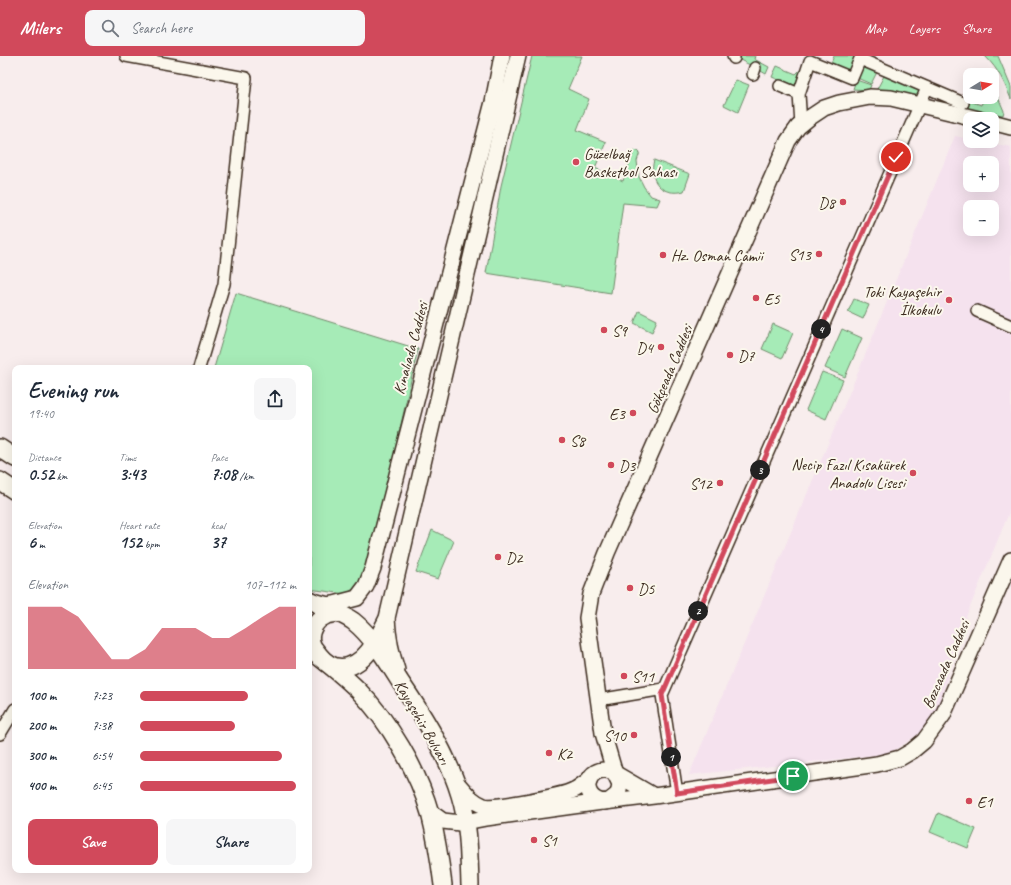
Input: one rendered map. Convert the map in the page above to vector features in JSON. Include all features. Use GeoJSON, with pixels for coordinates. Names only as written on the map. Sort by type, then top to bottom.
{"type":"FeatureCollection","features":[{"type":"Feature","properties":{"kind":"main road"},"geometry":{"type":"LineString","coordinates":[[0,448],[12,456]]}},
{"type":"Feature","properties":{"kind":"main road"},"geometry":{"type":"LineString","coordinates":[[0,481],[12,489]]}},
{"type":"Feature","properties":{"kind":"main road","name":"Kayaşehir Bulvarı"},"geometry":{"type":"LineString","coordinates":[[312,601],[352,621],[362,630],[387,661],[418,708],[455,780],[460,795],[466,823],[470,885]]}},
{"type":"Feature","properties":{"kind":"main road"},"geometry":{"type":"LineString","coordinates":[[312,630],[314,625],[324,616],[337,613]]}},
{"type":"Feature","properties":{"kind":"main road"},"geometry":{"type":"LineString","coordinates":[[312,645],[323,660],[335,666],[347,667],[354,665],[368,654],[374,644]]}},
{"type":"Feature","properties":{"kind":"main road","name":"Kayaşehir Bulvarı"},"geometry":{"type":"LineString","coordinates":[[312,651],[356,687],[380,715],[415,773],[429,811],[443,885]]}},
{"type":"Feature","properties":{"kind":"street"},"geometry":{"type":"LineString","coordinates":[[126,56],[246,78],[224,284],[200,365]]}},
{"type":"Feature","properties":{"kind":"street","name":"Kınalıada Caddesi"},"geometry":{"type":"LineString","coordinates":[[357,598],[366,586],[373,568],[493,102],[502,56]]}},
{"type":"Feature","properties":{"kind":"street"},"geometry":{"type":"LineString","coordinates":[[374,644],[387,618],[518,56]]}},
{"type":"Feature","properties":{"kind":"street"},"geometry":{"type":"LineString","coordinates":[[801,125],[799,94],[810,61],[852,78],[860,59],[963,103]]}},
{"type":"Feature","properties":{"kind":"street"},"geometry":{"type":"LineString","coordinates":[[780,86],[799,94]]}},
{"type":"Feature","properties":{"kind":"street"},"geometry":{"type":"LineString","coordinates":[[677,793],[662,695],[664,689],[927,88]]}},
{"type":"Feature","properties":{"kind":"street","name":"Gökçeada Caddesi"},"geometry":{"type":"LineString","coordinates":[[615,774],[603,733],[587,618],[591,594],[607,553],[788,141],[801,125],[824,108],[839,103],[870,97],[891,98],[963,115]]}},
{"type":"Feature","properties":{"kind":"street"},"geometry":{"type":"LineString","coordinates":[[999,124],[1011,127]]}},
{"type":"Feature","properties":{"kind":"street"},"geometry":{"type":"LineString","coordinates":[[977,311],[1011,326]]}},
{"type":"Feature","properties":{"kind":"street","name":"Bozcaada Caddesi"},"geometry":{"type":"LineString","coordinates":[[429,811],[443,821],[466,823],[486,818],[677,793],[877,764],[900,758],[912,751],[924,741],[943,715],[1011,560]]}},
{"type":"Feature","properties":{"kind":"street"},"geometry":{"type":"LineString","coordinates":[[312,601],[328,605],[357,598]]}},
{"type":"Feature","properties":{"kind":"street"},"geometry":{"type":"LineString","coordinates":[[337,613],[357,598]]}},
{"type":"Feature","properties":{"kind":"street"},"geometry":{"type":"LineString","coordinates":[[387,618],[392,657],[401,682]]}},
{"type":"Feature","properties":{"kind":"street"},"geometry":{"type":"LineString","coordinates":[[598,700],[664,689]]}},
{"type":"Feature","properties":{"kind":"street"},"geometry":{"type":"LineString","coordinates":[[0,734],[12,714]]}},
{"type":"Feature","properties":{"kind":"street"},"geometry":{"type":"LineString","coordinates":[[455,780],[470,798],[489,808],[561,795],[574,790],[589,780],[596,772],[600,770],[606,770],[615,774],[654,796]]}},
{"type":"Feature","properties":{"kind":"street"},"geometry":{"type":"LineString","coordinates":[[589,780],[588,790],[590,795],[598,801],[609,801],[618,794],[620,784],[615,774]]}},
{"type":"Feature","properties":{"kind":"street"},"geometry":{"type":"LineString","coordinates":[[468,850],[478,829],[486,818]]}},
{"type":"Feature","properties":{"kind":"shaded area"},"geometry":{"type":"Polygon","coordinates":[[[955,136],[963,138],[963,148],[999,148],[999,145],[1011,147],[1011,508],[965,619],[939,704],[926,726],[917,735],[895,750],[886,754],[689,775],[859,370],[955,136]]]}},
{"type":"Feature","properties":{"kind":"green space"},"geometry":{"type":"Polygon","coordinates":[[[532,56],[582,56],[568,89],[589,99],[577,130],[606,142],[595,168],[623,181],[634,150],[640,152],[637,161],[639,177],[651,196],[660,199],[657,206],[623,203],[611,293],[486,273],[501,186],[532,56]]]}},
{"type":"Feature","properties":{"kind":"green space"},"geometry":{"type":"Polygon","coordinates":[[[739,56],[755,56],[754,59],[769,67],[766,74],[759,70],[760,66],[755,63],[752,66],[738,59],[739,56]]]}},
{"type":"Feature","properties":{"kind":"green space"},"geometry":{"type":"Polygon","coordinates":[[[834,56],[859,56],[851,74],[830,65],[834,56]]]}},
{"type":"Feature","properties":{"kind":"green space"},"geometry":{"type":"Polygon","coordinates":[[[985,56],[998,56],[1011,87],[1011,99],[999,73],[999,68],[995,68],[985,56]]]}},
{"type":"Feature","properties":{"kind":"green space"},"geometry":{"type":"Polygon","coordinates":[[[861,63],[878,70],[871,84],[855,77],[861,63]]]}},
{"type":"Feature","properties":{"kind":"green space"},"geometry":{"type":"Polygon","coordinates":[[[777,66],[796,74],[801,69],[803,70],[795,87],[772,77],[777,66]]]}},
{"type":"Feature","properties":{"kind":"green space"},"geometry":{"type":"Polygon","coordinates":[[[885,74],[924,89],[920,99],[877,89],[885,74]]]}},
{"type":"Feature","properties":{"kind":"green space"},"geometry":{"type":"Polygon","coordinates":[[[736,80],[749,85],[738,112],[724,105],[736,80]]]}},
{"type":"Feature","properties":{"kind":"green space"},"geometry":{"type":"Polygon","coordinates":[[[856,80],[871,85],[869,90],[853,89],[856,80]]]}},
{"type":"Feature","properties":{"kind":"green space"},"geometry":{"type":"Polygon","coordinates":[[[999,99],[1004,111],[1003,115],[999,114],[999,112],[984,112],[964,109],[966,104],[999,104],[999,99]]]}},
{"type":"Feature","properties":{"kind":"green space"},"geometry":{"type":"Polygon","coordinates":[[[654,160],[690,174],[684,191],[669,192],[658,186],[653,175],[654,160]]]}},
{"type":"Feature","properties":{"kind":"green space"},"geometry":{"type":"Polygon","coordinates":[[[236,293],[418,349],[377,530],[359,585],[346,594],[312,589],[312,365],[215,365],[236,293]]]}},
{"type":"Feature","properties":{"kind":"green space"},"geometry":{"type":"Polygon","coordinates":[[[854,299],[869,305],[863,319],[848,312],[854,299]]]}},
{"type":"Feature","properties":{"kind":"green space"},"geometry":{"type":"Polygon","coordinates":[[[639,311],[657,320],[652,332],[634,323],[639,311]]]}},
{"type":"Feature","properties":{"kind":"green space"},"geometry":{"type":"Polygon","coordinates":[[[773,324],[793,333],[782,358],[762,349],[773,324]]]}},
{"type":"Feature","properties":{"kind":"green space"},"geometry":{"type":"Polygon","coordinates":[[[842,329],[862,338],[845,377],[825,368],[842,329]]]}},
{"type":"Feature","properties":{"kind":"green space"},"geometry":{"type":"Polygon","coordinates":[[[822,372],[843,380],[826,419],[806,410],[822,372]]]}},
{"type":"Feature","properties":{"kind":"green space"},"geometry":{"type":"Polygon","coordinates":[[[432,530],[454,541],[438,579],[416,572],[432,530]]]}},
{"type":"Feature","properties":{"kind":"green space"},"geometry":{"type":"Polygon","coordinates":[[[938,813],[976,829],[968,848],[930,832],[938,813]]]}},
{"type":"Feature","properties":{"kind":"place","name":"Güzelbağ Basketbol Sahası"},"geometry":{"type":"Point","coordinates":[576,162]}},
{"type":"Feature","properties":{"kind":"place","name":"D8"},"geometry":{"type":"Point","coordinates":[843,202]}},
{"type":"Feature","properties":{"kind":"place","name":"S13"},"geometry":{"type":"Point","coordinates":[819,254]}},
{"type":"Feature","properties":{"kind":"place","name":"Hz. Osman Camii"},"geometry":{"type":"Point","coordinates":[663,255]}},
{"type":"Feature","properties":{"kind":"place","name":"E5"},"geometry":{"type":"Point","coordinates":[756,298]}},
{"type":"Feature","properties":{"kind":"place","name":"Toki Kayaşehir İlkokulu"},"geometry":{"type":"Point","coordinates":[949,300]}},
{"type":"Feature","properties":{"kind":"place","name":"S9"},"geometry":{"type":"Point","coordinates":[604,330]}},
{"type":"Feature","properties":{"kind":"place","name":"D4"},"geometry":{"type":"Point","coordinates":[661,347]}},
{"type":"Feature","properties":{"kind":"place","name":"D7"},"geometry":{"type":"Point","coordinates":[730,355]}},
{"type":"Feature","properties":{"kind":"place","name":"E3"},"geometry":{"type":"Point","coordinates":[633,413]}},
{"type":"Feature","properties":{"kind":"place","name":"S8"},"geometry":{"type":"Point","coordinates":[562,440]}},
{"type":"Feature","properties":{"kind":"place","name":"D3"},"geometry":{"type":"Point","coordinates":[611,465]}},
{"type":"Feature","properties":{"kind":"place","name":"Necip Fazıl Kısakürek Anadolu Lisesi"},"geometry":{"type":"Point","coordinates":[913,473]}},
{"type":"Feature","properties":{"kind":"place","name":"S12"},"geometry":{"type":"Point","coordinates":[720,483]}},
{"type":"Feature","properties":{"kind":"place","name":"D2"},"geometry":{"type":"Point","coordinates":[498,557]}},
{"type":"Feature","properties":{"kind":"place","name":"D5"},"geometry":{"type":"Point","coordinates":[630,588]}},
{"type":"Feature","properties":{"kind":"place","name":"S11"},"geometry":{"type":"Point","coordinates":[624,676]}},
{"type":"Feature","properties":{"kind":"place","name":"S10"},"geometry":{"type":"Point","coordinates":[634,735]}},
{"type":"Feature","properties":{"kind":"place","name":"K2"},"geometry":{"type":"Point","coordinates":[549,753]}},
{"type":"Feature","properties":{"kind":"place","name":"E1"},"geometry":{"type":"Point","coordinates":[969,801]}},
{"type":"Feature","properties":{"kind":"place","name":"S1"},"geometry":{"type":"Point","coordinates":[534,840]}},
{"type":"Feature","properties":{"kind":"route"},"geometry":{"type":"LineString","coordinates":[[793,776],[677,793],[662,695],[896,157]]}}]}
